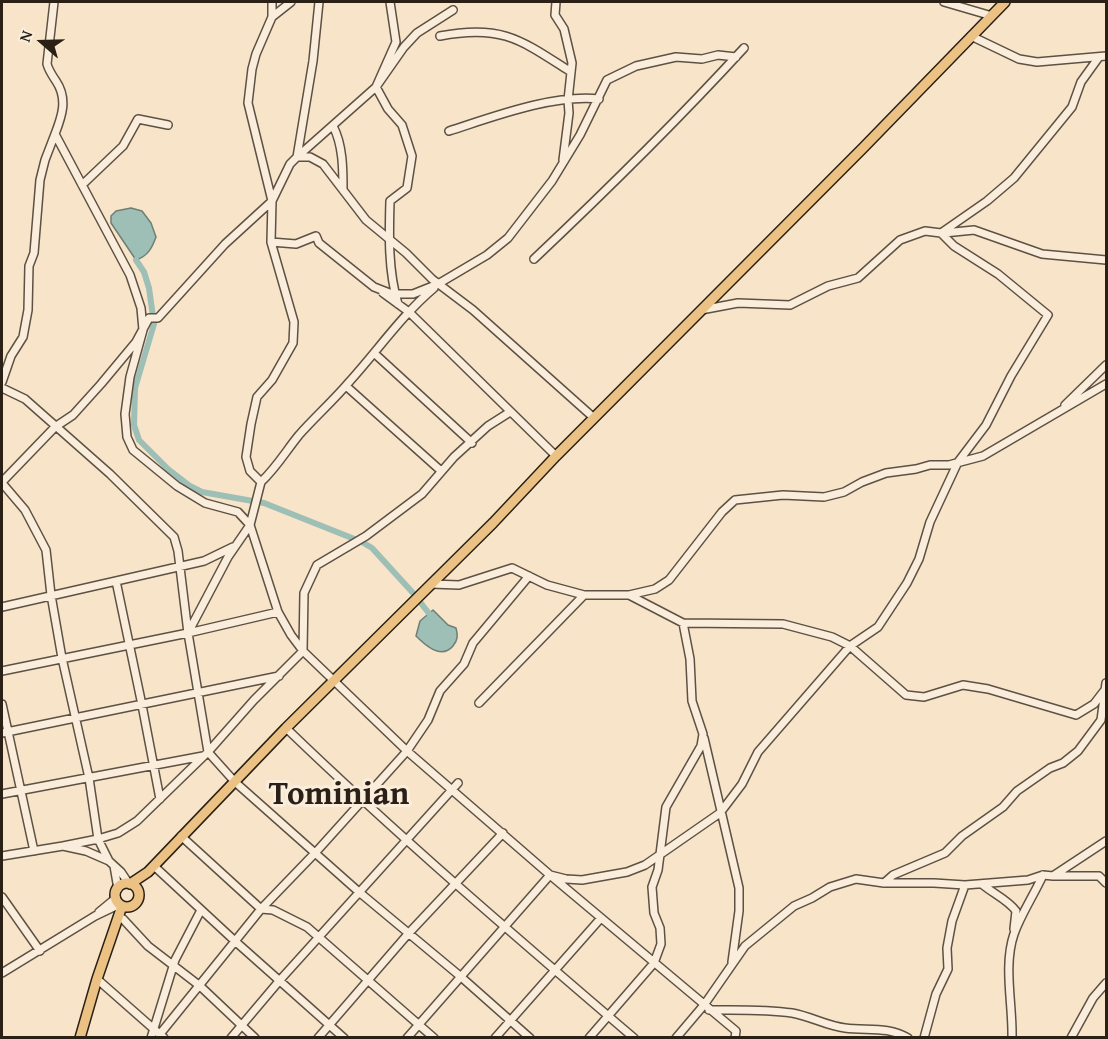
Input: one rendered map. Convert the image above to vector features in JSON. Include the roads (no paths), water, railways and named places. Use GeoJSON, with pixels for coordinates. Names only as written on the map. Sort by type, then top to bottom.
{"type":"FeatureCollection","features":[{"type":"Feature","properties":{"kind":"main road"},"geometry":{"type":"LineString","coordinates":[[130,884],[151,869],[286,728],[1005,2]]}},
{"type":"Feature","properties":{"kind":"main road"},"geometry":{"type":"LineString","coordinates":[[80,1038],[97,979],[115,931],[138,900],[151,869]]}},
{"type":"Feature","properties":{"kind":"main road"},"geometry":{"type":"LineString","coordinates":[[115,931],[119,899],[124,884],[137,888],[139,895]]}},
{"type":"Feature","properties":{"kind":"main road"},"geometry":{"type":"LineString","coordinates":[[119,899],[133,905]]}},
{"type":"Feature","properties":{"kind":"street"},"geometry":{"type":"LineString","coordinates":[[2,382],[11,356],[23,337],[28,310],[29,266],[34,253],[40,180],[45,160],[63,114],[64,101],[58,83],[50,73],[47,64],[54,2]]}},
{"type":"Feature","properties":{"kind":"street"},"geometry":{"type":"LineString","coordinates":[[261,482],[250,471],[246,457],[251,424],[257,398],[272,380],[292,343],[294,322],[271,242],[272,201],[248,103],[256,54],[272,17],[272,2]]}},
{"type":"Feature","properties":{"kind":"street"},"geometry":{"type":"LineString","coordinates":[[272,17],[291,2]]}},
{"type":"Feature","properties":{"kind":"street"},"geometry":{"type":"LineString","coordinates":[[297,157],[320,2]]}},
{"type":"Feature","properties":{"kind":"street"},"geometry":{"type":"LineString","coordinates":[[376,87],[396,42],[390,2]]}},
{"type":"Feature","properties":{"kind":"street"},"geometry":{"type":"LineString","coordinates":[[556,2],[555,15],[564,29],[572,63],[563,163]]}},
{"type":"Feature","properties":{"kind":"street"},"geometry":{"type":"LineString","coordinates":[[944,2],[992,16]]}},
{"type":"Feature","properties":{"kind":"street"},"geometry":{"type":"LineString","coordinates":[[2,973],[119,899],[111,863],[98,839],[89,778],[62,658],[46,550],[25,510],[2,482],[56,427],[73,415],[154,318],[205,268],[225,244],[272,201],[290,164],[376,87],[404,47],[417,33],[453,10]]}},
{"type":"Feature","properties":{"kind":"street"},"geometry":{"type":"LineString","coordinates":[[440,36],[481,31],[515,38],[571,72]]}},
{"type":"Feature","properties":{"kind":"street"},"geometry":{"type":"LineString","coordinates":[[971,36],[1019,59],[1037,62],[1103,56]]}},
{"type":"Feature","properties":{"kind":"street"},"geometry":{"type":"LineString","coordinates":[[534,259],[602,194],[744,48]]}},
{"type":"Feature","properties":{"kind":"street"},"geometry":{"type":"LineString","coordinates":[[374,287],[395,294],[413,294],[438,284],[487,255],[508,238],[552,181],[599,99],[607,80],[636,66],[676,57],[702,59],[718,55],[736,57]]}},
{"type":"Feature","properties":{"kind":"street"},"geometry":{"type":"LineString","coordinates":[[941,233],[987,201],[1014,178],[1072,107],[1081,82],[1103,56]]}},
{"type":"Feature","properties":{"kind":"street"},"geometry":{"type":"LineString","coordinates":[[376,87],[388,108],[402,125],[412,156],[407,188],[390,201],[389,238],[398,304]]}},
{"type":"Feature","properties":{"kind":"street"},"geometry":{"type":"LineString","coordinates":[[449,132],[523,108],[582,97],[599,99]]}},
{"type":"Feature","properties":{"kind":"street"},"geometry":{"type":"LineString","coordinates":[[82,184],[123,146],[138,120],[168,125]]}},
{"type":"Feature","properties":{"kind":"street"},"geometry":{"type":"LineString","coordinates":[[333,126],[343,163],[343,190]]}},
{"type":"Feature","properties":{"kind":"street"},"geometry":{"type":"LineString","coordinates":[[55,134],[130,275],[141,308],[143,330],[130,377],[125,414],[127,437],[134,450],[177,486],[206,503],[238,512],[250,525],[278,612],[303,651],[407,751],[736,1031],[735,1038]]}},
{"type":"Feature","properties":{"kind":"street"},"geometry":{"type":"LineString","coordinates":[[297,157],[310,157],[323,164],[366,220],[389,238],[438,284],[473,310],[594,418]]}},
{"type":"Feature","properties":{"kind":"street"},"geometry":{"type":"LineString","coordinates":[[701,310],[738,303],[790,305],[828,286],[858,278],[900,240],[925,231],[941,233],[975,230],[1042,254],[1107,260]]}},
{"type":"Feature","properties":{"kind":"street"},"geometry":{"type":"LineString","coordinates":[[550,875],[566,879],[602,878],[627,872],[645,865],[720,813],[742,784],[758,752],[850,646],[878,627],[907,582],[919,559],[930,522],[958,462],[986,425],[1011,376],[1048,315],[998,274],[954,246],[941,233]]}},
{"type":"Feature","properties":{"kind":"street"},"geometry":{"type":"LineString","coordinates":[[271,242],[296,244],[315,236],[319,243],[409,312],[556,456]]}},
{"type":"Feature","properties":{"kind":"street"},"geometry":{"type":"LineString","coordinates":[[188,633],[236,545],[250,525],[261,482],[273,471],[291,445],[316,416],[346,386],[409,312],[438,284]]}},
{"type":"Feature","properties":{"kind":"street"},"geometry":{"type":"LineString","coordinates":[[374,353],[472,443]]}},
{"type":"Feature","properties":{"kind":"street"},"geometry":{"type":"LineString","coordinates":[[1053,417],[1107,365]]}},
{"type":"Feature","properties":{"kind":"street"},"geometry":{"type":"LineString","coordinates":[[431,584],[459,585],[512,568],[547,585],[584,595],[629,595],[655,589],[669,580],[722,512],[735,500],[783,495],[824,497],[844,492],[886,473],[983,456],[1107,384]]}},
{"type":"Feature","properties":{"kind":"street"},"geometry":{"type":"LineString","coordinates":[[346,386],[440,471]]}},
{"type":"Feature","properties":{"kind":"street"},"geometry":{"type":"LineString","coordinates":[[2,388],[25,399],[111,474],[169,531],[176,544],[180,566],[205,754],[408,934],[530,1038]]}},
{"type":"Feature","properties":{"kind":"street"},"geometry":{"type":"LineString","coordinates":[[2,856],[98,839],[118,833],[137,821],[205,754],[303,651],[304,593],[317,565],[366,536],[422,494],[440,471],[488,426],[510,412]]}},
{"type":"Feature","properties":{"kind":"street"},"geometry":{"type":"LineString","coordinates":[[2,607],[204,561],[236,545]]}},
{"type":"Feature","properties":{"kind":"street"},"geometry":{"type":"LineString","coordinates":[[151,1038],[159,1033],[200,986],[261,909],[407,751],[428,720],[440,691],[464,664],[473,644],[529,576]]}},
{"type":"Feature","properties":{"kind":"street"},"geometry":{"type":"LineString","coordinates":[[116,581],[160,799]]}},
{"type":"Feature","properties":{"kind":"street"},"geometry":{"type":"LineString","coordinates":[[478,703],[584,595]]}},
{"type":"Feature","properties":{"kind":"street"},"geometry":{"type":"LineString","coordinates":[[629,595],[683,622],[783,624],[832,637],[850,646],[906,695],[924,697],[963,685],[996,691],[1076,715],[1094,704],[1104,692]]}},
{"type":"Feature","properties":{"kind":"street"},"geometry":{"type":"LineString","coordinates":[[2,671],[278,612]]}},
{"type":"Feature","properties":{"kind":"street"},"geometry":{"type":"LineString","coordinates":[[683,622],[690,660],[692,701],[703,734],[739,888],[739,911],[732,965]]}},
{"type":"Feature","properties":{"kind":"street"},"geometry":{"type":"LineString","coordinates":[[4,732],[279,676]]}},
{"type":"Feature","properties":{"kind":"street"},"geometry":{"type":"LineString","coordinates":[[884,883],[894,875],[945,853],[962,836],[1003,807],[1017,791],[1050,768],[1064,763],[1078,751],[1104,722],[1104,692],[1107,683]]}},
{"type":"Feature","properties":{"kind":"street"},"geometry":{"type":"LineString","coordinates":[[2,704],[4,732],[34,851]]}},
{"type":"Feature","properties":{"kind":"street"},"geometry":{"type":"LineString","coordinates":[[286,728],[362,801],[505,925],[555,972],[634,1038]]}},
{"type":"Feature","properties":{"kind":"street"},"geometry":{"type":"LineString","coordinates":[[589,1038],[654,963],[661,944],[660,928],[654,913],[652,887],[658,870],[666,807],[701,746],[703,734]]}},
{"type":"Feature","properties":{"kind":"street"},"geometry":{"type":"LineString","coordinates":[[2,794],[205,754]]}},
{"type":"Feature","properties":{"kind":"street"},"geometry":{"type":"LineString","coordinates":[[231,1038],[318,937],[458,783]]}},
{"type":"Feature","properties":{"kind":"street"},"geometry":{"type":"LineString","coordinates":[[318,1038],[408,934],[503,833]]}},
{"type":"Feature","properties":{"kind":"street"},"geometry":{"type":"LineString","coordinates":[[181,836],[261,909],[273,910],[307,927],[434,1038]]}},
{"type":"Feature","properties":{"kind":"street"},"geometry":{"type":"LineString","coordinates":[[1053,876],[1107,841]]}},
{"type":"Feature","properties":{"kind":"street"},"geometry":{"type":"LineString","coordinates":[[63,846],[86,851],[111,863],[130,884]]}},
{"type":"Feature","properties":{"kind":"street"},"geometry":{"type":"LineString","coordinates":[[151,869],[201,910],[344,1038]]}},
{"type":"Feature","properties":{"kind":"street"},"geometry":{"type":"LineString","coordinates":[[407,1038],[550,875]]}},
{"type":"Feature","properties":{"kind":"street"},"geometry":{"type":"LineString","coordinates":[[1013,935],[1043,875]]}},
{"type":"Feature","properties":{"kind":"street"},"geometry":{"type":"LineString","coordinates":[[676,1038],[706,1007],[745,946],[794,906],[830,887],[856,879],[884,883],[983,885],[1029,880],[1043,875],[1099,876],[1106,882]]}},
{"type":"Feature","properties":{"kind":"street"},"geometry":{"type":"LineString","coordinates":[[924,1038],[936,994],[948,969],[946,948],[965,885]]}},
{"type":"Feature","properties":{"kind":"street"},"geometry":{"type":"LineString","coordinates":[[983,885],[1011,904],[1016,911],[1009,997],[1012,1013],[1012,1038]]}},
{"type":"Feature","properties":{"kind":"street"},"geometry":{"type":"LineString","coordinates":[[2,897],[5,908],[40,951]]}},
{"type":"Feature","properties":{"kind":"street"},"geometry":{"type":"LineString","coordinates":[[159,1033],[174,964],[201,910]]}},
{"type":"Feature","properties":{"kind":"street"},"geometry":{"type":"LineString","coordinates":[[495,1038],[601,918]]}},
{"type":"Feature","properties":{"kind":"street"},"geometry":{"type":"LineString","coordinates":[[123,919],[148,946],[200,986],[255,1038]]}},
{"type":"Feature","properties":{"kind":"street"},"geometry":{"type":"LineString","coordinates":[[97,979],[159,1033]]}},
{"type":"Feature","properties":{"kind":"street"},"geometry":{"type":"LineString","coordinates":[[1078,1038],[1093,999],[1107,982]]}},
{"type":"Feature","properties":{"kind":"street"},"geometry":{"type":"LineString","coordinates":[[706,1007],[794,1013],[842,1028],[882,1029],[908,1038]]}},
{"type":"Feature","properties":{"kind":"street"},"geometry":{"type":"LineString","coordinates":[[1071,1038],[1087,1013]]}},
{"type":"Feature","properties":{"kind":"water"},"geometry":{"type":"Polygon","coordinates":[[[131,208],[142,211],[151,223],[156,237],[149,251],[136,260],[111,223],[111,216],[116,211],[131,208]]]}},
{"type":"Feature","properties":{"kind":"water"},"geometry":{"type":"Polygon","coordinates":[[[433,610],[457,631],[455,644],[443,652],[433,650],[416,636],[420,621],[433,610]]]}},
{"type":"Feature","properties":{"kind":"waterway"},"geometry":{"type":"LineString","coordinates":[[136,260],[144,272],[149,288],[154,324],[135,388],[134,425],[139,440],[168,469],[202,492],[264,503],[362,542],[372,548],[413,593]]}},
{"type":"Feature","properties":{"kind":"waterway"},"geometry":{"type":"LineString","coordinates":[[420,602],[431,616]]}},
{"type":"Feature","properties":{"kind":"district","name":"Tominian"},"geometry":{"type":"Point","coordinates":[339,796]}}]}
